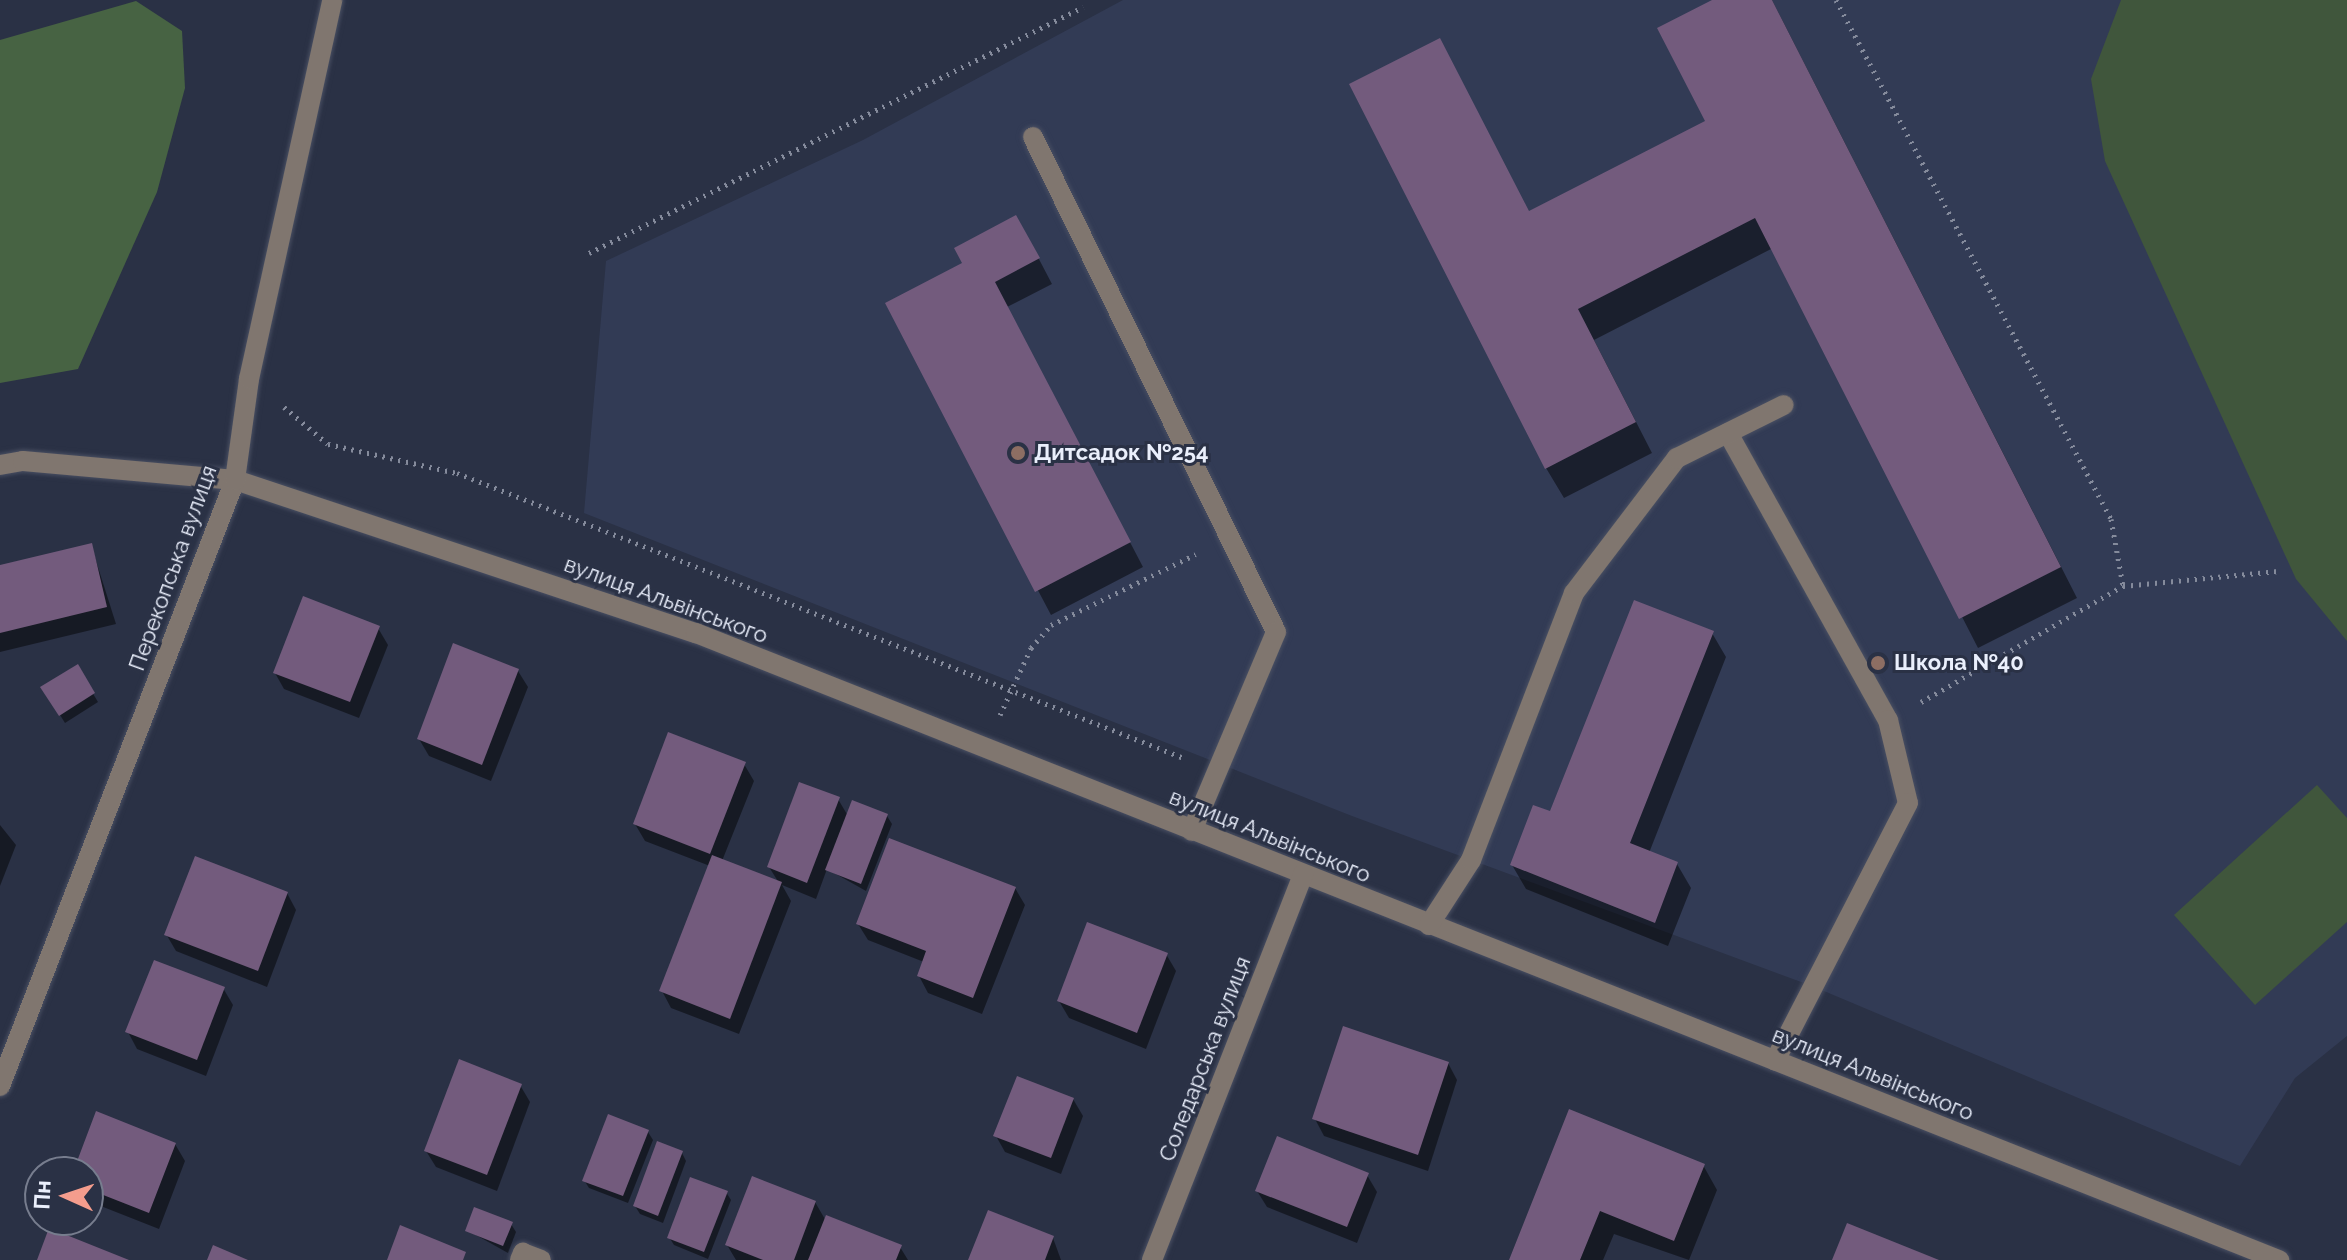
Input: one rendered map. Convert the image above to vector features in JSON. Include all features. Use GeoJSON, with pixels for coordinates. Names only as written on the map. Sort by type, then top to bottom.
{"type":"FeatureCollection","features":[{"type":"Feature","properties":{"kind":"street","name":"Перекопська вулиця"},"geometry":{"type":"LineString","coordinates":[[0,1086],[235,480],[249,379],[332,0]]}},
{"type":"Feature","properties":{"kind":"street"},"geometry":{"type":"LineString","coordinates":[[1033,137],[1276,632],[1192,831]]}},
{"type":"Feature","properties":{"kind":"street"},"geometry":{"type":"LineString","coordinates":[[1429,925],[1471,860],[1574,593],[1677,458],[1784,405]]}},
{"type":"Feature","properties":{"kind":"street"},"geometry":{"type":"LineString","coordinates":[[1728,433],[1888,720],[1908,803],[1775,1061]]}},
{"type":"Feature","properties":{"kind":"street","name":"вулиця Альвінського"},"geometry":{"type":"LineString","coordinates":[[0,465],[23,461],[235,480],[696,633],[2279,1260]]}},
{"type":"Feature","properties":{"kind":"street","name":"Соледарська вулиця"},"geometry":{"type":"LineString","coordinates":[[1152,1260],[1303,875]]}},
{"type":"Feature","properties":{"kind":"street"},"geometry":{"type":"LineString","coordinates":[[520,1260],[523,1253],[541,1260]]}},
{"type":"Feature","properties":{"kind":"path"},"geometry":{"type":"LineString","coordinates":[[1836,0],[2111,519],[2123,586]]}},
{"type":"Feature","properties":{"kind":"path"},"geometry":{"type":"LineString","coordinates":[[589,253],[1083,7]]}},
{"type":"Feature","properties":{"kind":"path"},"geometry":{"type":"LineString","coordinates":[[249,379],[328,444],[457,473],[1216,771]]}},
{"type":"Feature","properties":{"kind":"path"},"geometry":{"type":"LineString","coordinates":[[986,749],[1011,688],[1051,625],[1230,537]]}},
{"type":"Feature","properties":{"kind":"path"},"geometry":{"type":"LineString","coordinates":[[1888,720],[2123,586],[2278,571]]}},
{"type":"Feature","properties":{"kind":"shaded area","name":"Школа №40"},"geometry":{"type":"Polygon","coordinates":[[[1123,0],[2347,0],[2347,1036],[2295,1078],[2240,1166],[1812,986],[1352,816],[584,513],[606,261],[863,140],[1123,0]]]}},
{"type":"Feature","properties":{"kind":"green space"},"geometry":{"type":"Polygon","coordinates":[[[2121,0],[2347,0],[2347,641],[2296,579],[2105,161],[2091,79],[2121,0]]]}},
{"type":"Feature","properties":{"kind":"green space"},"geometry":{"type":"Polygon","coordinates":[[[136,1],[182,31],[185,88],[157,192],[78,369],[0,383],[0,40],[136,1]]]}},
{"type":"Feature","properties":{"kind":"green space"},"geometry":{"type":"Polygon","coordinates":[[[2317,785],[2347,818],[2347,922],[2255,1005],[2174,915],[2317,785]]]}},
{"type":"Feature","properties":{"kind":"building"},"geometry":{"type":"Polygon","coordinates":[[[1712,0],[1772,0],[2061,567],[1959,619],[1755,218],[1578,309],[1636,422],[1545,469],[1349,84],[1440,38],[1529,211],[1705,121],[1657,28],[1712,0]]]}},
{"type":"Feature","properties":{"kind":"building"},"geometry":{"type":"Polygon","coordinates":[[[1016,215],[1040,258],[995,282],[1131,542],[1035,592],[885,303],[962,263],[954,248],[1016,215]]]}},
{"type":"Feature","properties":{"kind":"building"},"geometry":{"type":"Polygon","coordinates":[[[92,543],[107,607],[0,633],[0,565],[92,543]]]}},
{"type":"Feature","properties":{"kind":"building"},"geometry":{"type":"Polygon","coordinates":[[[303,596],[380,626],[350,702],[273,673],[303,596]]]}},
{"type":"Feature","properties":{"kind":"building"},"geometry":{"type":"Polygon","coordinates":[[[1634,600],[1714,631],[1630,843],[1678,862],[1655,923],[1510,865],[1533,805],[1550,811],[1634,600]]]}},
{"type":"Feature","properties":{"kind":"building"},"geometry":{"type":"Polygon","coordinates":[[[453,643],[519,669],[482,765],[417,739],[453,643]]]}},
{"type":"Feature","properties":{"kind":"building"},"geometry":{"type":"Polygon","coordinates":[[[78,664],[95,693],[59,716],[40,687],[78,664]]]}},
{"type":"Feature","properties":{"kind":"building"},"geometry":{"type":"Polygon","coordinates":[[[668,732],[746,762],[710,854],[633,824],[668,732]]]}},
{"type":"Feature","properties":{"kind":"building"},"geometry":{"type":"Polygon","coordinates":[[[799,782],[840,797],[807,883],[767,867],[799,782]]]}},
{"type":"Feature","properties":{"kind":"building"},"geometry":{"type":"Polygon","coordinates":[[[852,800],[888,814],[861,884],[825,870],[852,800]]]}},
{"type":"Feature","properties":{"kind":"building"},"geometry":{"type":"Polygon","coordinates":[[[889,838],[1016,887],[973,998],[917,976],[926,951],[856,924],[889,838]]]}},
{"type":"Feature","properties":{"kind":"building"},"geometry":{"type":"Polygon","coordinates":[[[712,855],[782,882],[730,1019],[659,991],[712,855]]]}},
{"type":"Feature","properties":{"kind":"building"},"geometry":{"type":"Polygon","coordinates":[[[195,856],[288,892],[258,971],[164,935],[195,856]]]}},
{"type":"Feature","properties":{"kind":"building"},"geometry":{"type":"Polygon","coordinates":[[[1087,922],[1168,953],[1137,1033],[1057,1001],[1087,922]]]}},
{"type":"Feature","properties":{"kind":"building"},"geometry":{"type":"Polygon","coordinates":[[[154,960],[225,987],[197,1060],[125,1032],[154,960]]]}},
{"type":"Feature","properties":{"kind":"building"},"geometry":{"type":"Polygon","coordinates":[[[1343,1026],[1449,1062],[1418,1155],[1312,1119],[1343,1026]]]}},
{"type":"Feature","properties":{"kind":"building"},"geometry":{"type":"Polygon","coordinates":[[[459,1059],[522,1084],[487,1175],[424,1151],[459,1059]]]}},
{"type":"Feature","properties":{"kind":"building"},"geometry":{"type":"Polygon","coordinates":[[[1017,1076],[1074,1098],[1051,1158],[993,1136],[1017,1076]]]}},
{"type":"Feature","properties":{"kind":"building"},"geometry":{"type":"Polygon","coordinates":[[[1569,1109],[1705,1164],[1674,1241],[1600,1211],[1580,1260],[1509,1260],[1569,1109]]]}},
{"type":"Feature","properties":{"kind":"building"},"geometry":{"type":"Polygon","coordinates":[[[96,1111],[176,1143],[149,1213],[104,1195],[104,1156],[79,1156],[96,1111]]]}},
{"type":"Feature","properties":{"kind":"building"},"geometry":{"type":"Polygon","coordinates":[[[608,1114],[649,1130],[623,1196],[582,1181],[608,1114]]]}},
{"type":"Feature","properties":{"kind":"building"},"geometry":{"type":"Polygon","coordinates":[[[1277,1136],[1369,1173],[1347,1227],[1255,1191],[1277,1136]]]}},
{"type":"Feature","properties":{"kind":"building"},"geometry":{"type":"Polygon","coordinates":[[[657,1141],[683,1151],[658,1216],[633,1206],[657,1141]]]}},
{"type":"Feature","properties":{"kind":"building"},"geometry":{"type":"Polygon","coordinates":[[[752,1176],[816,1201],[794,1260],[763,1260],[725,1245],[752,1176]]]}},
{"type":"Feature","properties":{"kind":"building"},"geometry":{"type":"Polygon","coordinates":[[[690,1177],[728,1191],[704,1252],[667,1238],[690,1177]]]}},
{"type":"Feature","properties":{"kind":"building"},"geometry":{"type":"Polygon","coordinates":[[[474,1207],[513,1222],[503,1246],[465,1231],[474,1207]]]}},
{"type":"Feature","properties":{"kind":"building"},"geometry":{"type":"Polygon","coordinates":[[[988,1210],[1054,1236],[1045,1260],[968,1260],[988,1210]]]}},
{"type":"Feature","properties":{"kind":"building"},"geometry":{"type":"Polygon","coordinates":[[[826,1215],[902,1245],[896,1260],[808,1260],[826,1215]]]}},
{"type":"Feature","properties":{"kind":"building"},"geometry":{"type":"Polygon","coordinates":[[[1847,1223],[1939,1260],[1832,1260],[1847,1223]]]}},
{"type":"Feature","properties":{"kind":"building"},"geometry":{"type":"Polygon","coordinates":[[[400,1225],[466,1252],[463,1260],[387,1260],[400,1225]]]}},
{"type":"Feature","properties":{"kind":"building"},"geometry":{"type":"Polygon","coordinates":[[[46,1236],[69,1236],[129,1260],[37,1260],[46,1236]]]}},
{"type":"Feature","properties":{"kind":"building"},"geometry":{"type":"Polygon","coordinates":[[[213,1245],[248,1260],[207,1260],[213,1245]]]}},
{"type":"Feature","properties":{"kind":"place","name":"Дитсадок №254"},"geometry":{"type":"Point","coordinates":[1018,453]}},
{"type":"Feature","properties":{"kind":"place","name":"Школа №40"},"geometry":{"type":"Point","coordinates":[1878,663]}}]}
